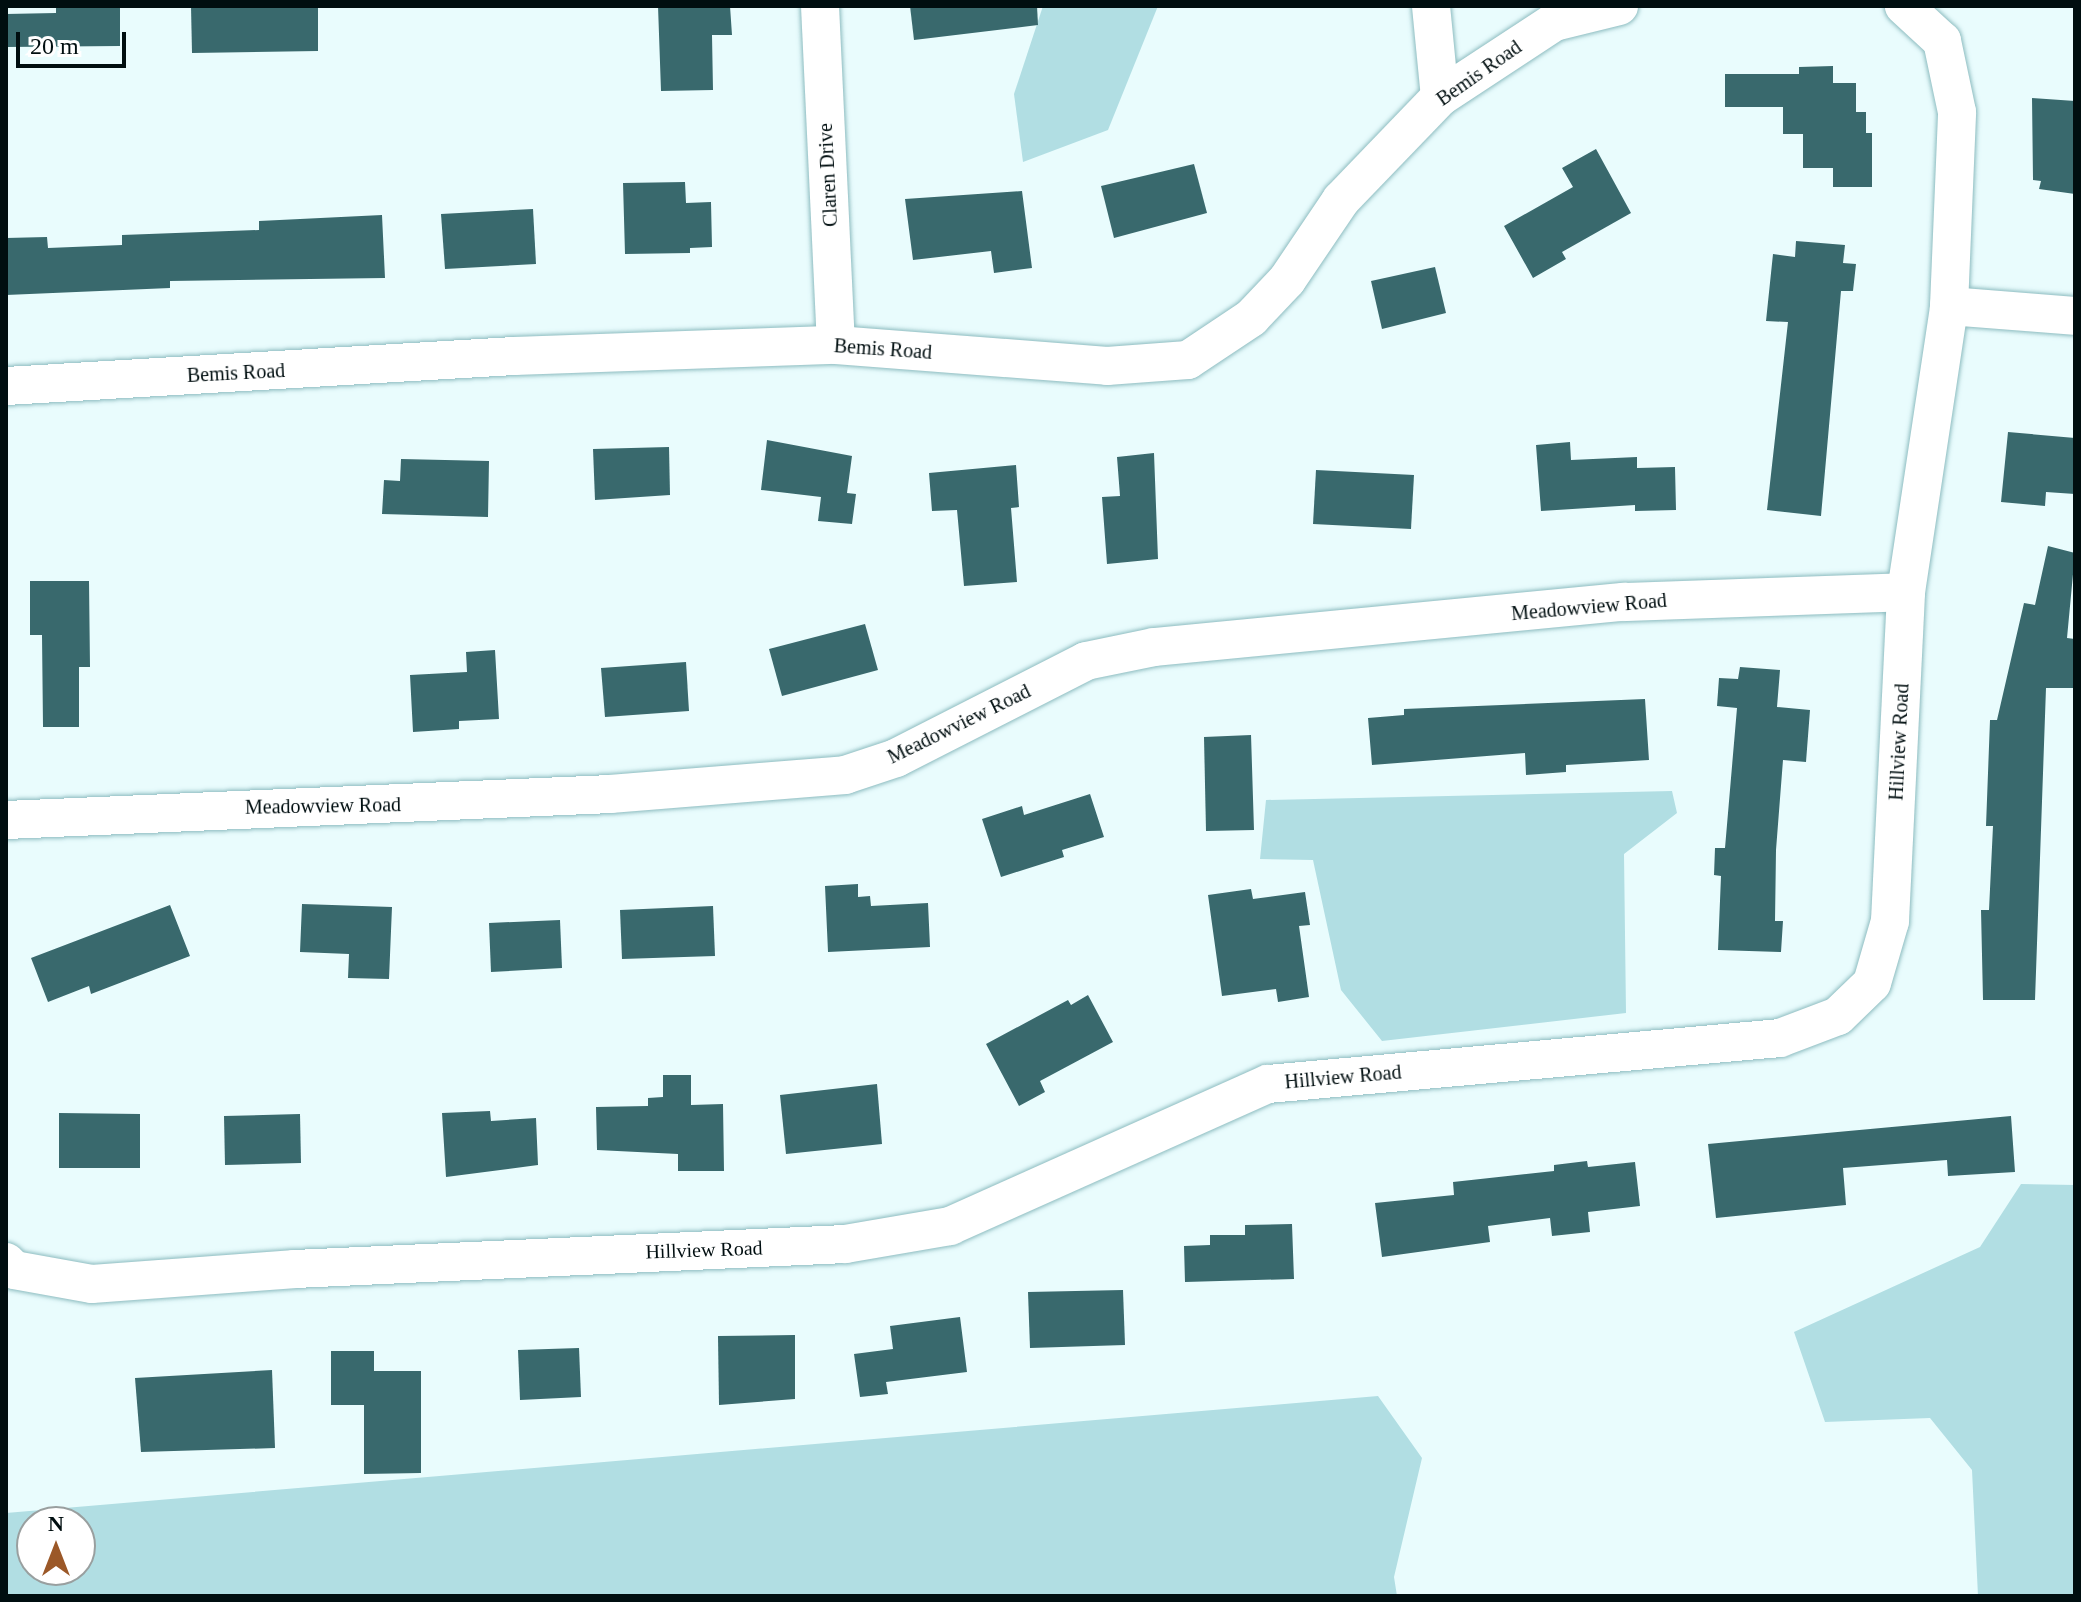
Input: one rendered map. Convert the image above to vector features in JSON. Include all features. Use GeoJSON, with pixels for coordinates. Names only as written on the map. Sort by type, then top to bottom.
{"type":"FeatureCollection","features":[{"type":"Feature","properties":{"kind":"street","name":"Claren Drive"},"geometry":{"type":"LineString","coordinates":[[820,6],[836,345]]}},
{"type":"Feature","properties":{"kind":"street"},"geometry":{"type":"LineString","coordinates":[[1431,6],[1440,97]]}},
{"type":"Feature","properties":{"kind":"street","name":"Bemis Road"},"geometry":{"type":"LineString","coordinates":[[6,386],[514,356],[836,345],[1107,366],[1188,360],[1251,318],[1287,280],[1341,200],[1440,97],[1554,22],[1619,6]]}},
{"type":"Feature","properties":{"kind":"street"},"geometry":{"type":"LineString","coordinates":[[1904,6],[1942,41],[1957,112],[1949,306],[2075,316]]}},
{"type":"Feature","properties":{"kind":"street","name":"Hillview Road"},"geometry":{"type":"LineString","coordinates":[[6,1262],[14,1270],[92,1284],[295,1269],[845,1244],[950,1226],[1268,1084],[1780,1038],[1838,1016],[1872,983],[1890,921],[1906,592],[1949,306]]}},
{"type":"Feature","properties":{"kind":"street","name":"Meadowview Road"},"geometry":{"type":"LineString","coordinates":[[6,820],[610,794],[845,775],[908,752],[1086,661],[1154,647],[1624,602],[1906,592]]}},
{"type":"Feature","properties":{"kind":"shaded area"},"geometry":{"type":"Polygon","coordinates":[[[1043,6],[1158,6],[1108,130],[1023,162],[1014,94],[1043,6]]]}},
{"type":"Feature","properties":{"kind":"shaded area"},"geometry":{"type":"Polygon","coordinates":[[[1672,791],[1677,813],[1624,854],[1626,1013],[1382,1041],[1341,990],[1313,860],[1260,859],[1266,800],[1672,791]]]}},
{"type":"Feature","properties":{"kind":"shaded area"},"geometry":{"type":"Polygon","coordinates":[[[2021,1184],[2075,1185],[2075,1596],[1978,1596],[1972,1470],[1930,1418],[1825,1422],[1794,1332],[1980,1247],[2021,1184]]]}},
{"type":"Feature","properties":{"kind":"shaded area"},"geometry":{"type":"Polygon","coordinates":[[[1378,1396],[1422,1458],[1394,1577],[1397,1596],[6,1596],[6,1513],[16,1512],[16,1586],[96,1586],[96,1506],[88,1506],[1378,1396]]]}},
{"type":"Feature","properties":{"kind":"building"},"geometry":{"type":"Polygon","coordinates":[[[56,6],[120,6],[120,46],[6,47],[6,14],[56,13],[56,6]]]}},
{"type":"Feature","properties":{"kind":"building"},"geometry":{"type":"Polygon","coordinates":[[[191,6],[318,6],[318,51],[192,53],[191,6]]]}},
{"type":"Feature","properties":{"kind":"building"},"geometry":{"type":"Polygon","coordinates":[[[658,6],[730,6],[732,35],[712,35],[713,90],[661,91],[658,6]]]}},
{"type":"Feature","properties":{"kind":"building"},"geometry":{"type":"Polygon","coordinates":[[[910,6],[1037,6],[1038,25],[914,40],[910,6]]]}},
{"type":"Feature","properties":{"kind":"building"},"geometry":{"type":"Polygon","coordinates":[[[1833,66],[1833,83],[1856,83],[1856,112],[1866,112],[1866,133],[1872,133],[1872,187],[1833,187],[1833,168],[1803,168],[1803,134],[1783,134],[1783,107],[1725,107],[1725,74],[1799,74],[1799,67],[1833,66]]]}},
{"type":"Feature","properties":{"kind":"building"},"geometry":{"type":"Polygon","coordinates":[[[2032,98],[2075,101],[2075,194],[2039,189],[2041,181],[2033,180],[2032,98]]]}},
{"type":"Feature","properties":{"kind":"building"},"geometry":{"type":"Polygon","coordinates":[[[1596,149],[1631,213],[1562,252],[1566,259],[1533,278],[1504,226],[1573,187],[1562,168],[1596,149]]]}},
{"type":"Feature","properties":{"kind":"building"},"geometry":{"type":"Polygon","coordinates":[[[1194,164],[1207,213],[1114,238],[1101,186],[1194,164]]]}},
{"type":"Feature","properties":{"kind":"building"},"geometry":{"type":"Polygon","coordinates":[[[685,182],[686,203],[711,202],[712,247],[690,248],[690,253],[625,254],[623,183],[685,182]]]}},
{"type":"Feature","properties":{"kind":"building"},"geometry":{"type":"Polygon","coordinates":[[[1022,191],[1032,268],[994,273],[991,251],[913,260],[905,199],[1022,191]]]}},
{"type":"Feature","properties":{"kind":"building"},"geometry":{"type":"Polygon","coordinates":[[[533,209],[536,264],[445,269],[441,214],[533,209]]]}},
{"type":"Feature","properties":{"kind":"building"},"geometry":{"type":"Polygon","coordinates":[[[382,215],[385,278],[170,281],[170,288],[6,295],[6,238],[47,237],[48,248],[122,245],[122,235],[259,230],[259,221],[382,215]]]}},
{"type":"Feature","properties":{"kind":"building"},"geometry":{"type":"Polygon","coordinates":[[[1796,241],[1845,245],[1843,263],[1856,264],[1853,291],[1841,291],[1821,516],[1767,510],[1788,322],[1766,321],[1773,254],[1795,257],[1796,241]]]}},
{"type":"Feature","properties":{"kind":"building"},"geometry":{"type":"Polygon","coordinates":[[[1435,267],[1446,313],[1382,329],[1371,281],[1435,267]]]}},
{"type":"Feature","properties":{"kind":"building"},"geometry":{"type":"Polygon","coordinates":[[[2008,432],[2075,438],[2075,494],[2046,492],[2045,506],[2001,502],[2008,432]]]}},
{"type":"Feature","properties":{"kind":"building"},"geometry":{"type":"Polygon","coordinates":[[[767,440],[852,456],[847,493],[856,494],[852,524],[818,521],[821,497],[761,490],[767,440]]]}},
{"type":"Feature","properties":{"kind":"building"},"geometry":{"type":"Polygon","coordinates":[[[1570,442],[1571,460],[1637,457],[1637,468],[1675,467],[1676,510],[1635,511],[1635,505],[1541,511],[1536,445],[1570,442]]]}},
{"type":"Feature","properties":{"kind":"building"},"geometry":{"type":"Polygon","coordinates":[[[669,447],[670,495],[595,500],[593,449],[669,447]]]}},
{"type":"Feature","properties":{"kind":"building"},"geometry":{"type":"Polygon","coordinates":[[[1154,453],[1158,559],[1107,564],[1102,497],[1120,496],[1117,457],[1154,453]]]}},
{"type":"Feature","properties":{"kind":"building"},"geometry":{"type":"Polygon","coordinates":[[[401,459],[489,461],[488,517],[382,514],[384,480],[400,481],[401,459]]]}},
{"type":"Feature","properties":{"kind":"building"},"geometry":{"type":"Polygon","coordinates":[[[1016,465],[1019,507],[1011,508],[1017,582],[964,586],[957,510],[932,511],[929,473],[1016,465]]]}},
{"type":"Feature","properties":{"kind":"building"},"geometry":{"type":"Polygon","coordinates":[[[1316,470],[1414,475],[1411,529],[1313,524],[1316,470]]]}},
{"type":"Feature","properties":{"kind":"building"},"geometry":{"type":"Polygon","coordinates":[[[2048,546],[2075,553],[2067,638],[2075,639],[2075,688],[2046,688],[2035,1000],[1983,1000],[1981,910],[1989,910],[1993,826],[1986,826],[1990,720],[1997,720],[2024,603],[2035,605],[2048,546]]]}},
{"type":"Feature","properties":{"kind":"building"},"geometry":{"type":"Polygon","coordinates":[[[30,581],[89,581],[90,667],[79,667],[79,727],[43,727],[42,635],[30,635],[30,581]]]}},
{"type":"Feature","properties":{"kind":"building"},"geometry":{"type":"Polygon","coordinates":[[[865,624],[878,670],[782,696],[769,649],[865,624]]]}},
{"type":"Feature","properties":{"kind":"building"},"geometry":{"type":"Polygon","coordinates":[[[495,650],[499,719],[459,721],[459,729],[413,732],[410,675],[467,672],[466,652],[495,650]]]}},
{"type":"Feature","properties":{"kind":"building"},"geometry":{"type":"Polygon","coordinates":[[[686,662],[689,711],[605,717],[601,668],[686,662]]]}},
{"type":"Feature","properties":{"kind":"building"},"geometry":{"type":"Polygon","coordinates":[[[1740,667],[1780,670],[1777,707],[1810,710],[1806,762],[1783,760],[1776,850],[1775,921],[1783,921],[1781,952],[1718,950],[1721,876],[1714,875],[1715,848],[1725,848],[1737,708],[1717,706],[1719,678],[1738,679],[1740,667]]]}},
{"type":"Feature","properties":{"kind":"building"},"geometry":{"type":"Polygon","coordinates":[[[1645,699],[1649,760],[1566,765],[1566,772],[1526,775],[1525,753],[1372,765],[1368,718],[1404,715],[1404,709],[1645,699]]]}},
{"type":"Feature","properties":{"kind":"building"},"geometry":{"type":"Polygon","coordinates":[[[1251,735],[1254,830],[1206,831],[1204,737],[1251,735]]]}},
{"type":"Feature","properties":{"kind":"building"},"geometry":{"type":"Polygon","coordinates":[[[1090,794],[1104,837],[1062,850],[1064,857],[1001,877],[982,819],[1022,806],[1024,815],[1090,794]]]}},
{"type":"Feature","properties":{"kind":"building"},"geometry":{"type":"Polygon","coordinates":[[[858,884],[858,897],[870,896],[871,906],[928,903],[930,947],[828,952],[825,886],[858,884]]]}},
{"type":"Feature","properties":{"kind":"building"},"geometry":{"type":"Polygon","coordinates":[[[1251,889],[1253,899],[1305,892],[1310,925],[1299,926],[1309,997],[1278,1002],[1276,989],[1222,996],[1208,895],[1251,889]]]}},
{"type":"Feature","properties":{"kind":"building"},"geometry":{"type":"Polygon","coordinates":[[[302,904],[392,907],[389,979],[348,978],[349,954],[300,952],[302,904]]]}},
{"type":"Feature","properties":{"kind":"building"},"geometry":{"type":"Polygon","coordinates":[[[170,905],[190,956],[91,994],[89,986],[48,1002],[31,958],[170,905]]]}},
{"type":"Feature","properties":{"kind":"building"},"geometry":{"type":"Polygon","coordinates":[[[713,906],[715,956],[622,959],[620,910],[713,906]]]}},
{"type":"Feature","properties":{"kind":"building"},"geometry":{"type":"Polygon","coordinates":[[[560,920],[562,968],[491,972],[489,923],[560,920]]]}},
{"type":"Feature","properties":{"kind":"building"},"geometry":{"type":"Polygon","coordinates":[[[1088,995],[1113,1042],[1040,1081],[1045,1092],[1019,1106],[986,1044],[1068,1000],[1071,1005],[1088,995]]]}},
{"type":"Feature","properties":{"kind":"building"},"geometry":{"type":"Polygon","coordinates":[[[663,1075],[691,1075],[691,1105],[723,1104],[724,1171],[678,1171],[678,1154],[597,1150],[596,1107],[648,1106],[648,1098],[663,1097],[663,1075]]]}},
{"type":"Feature","properties":{"kind":"building"},"geometry":{"type":"Polygon","coordinates":[[[877,1084],[882,1144],[786,1154],[780,1095],[877,1084]]]}},
{"type":"Feature","properties":{"kind":"building"},"geometry":{"type":"Polygon","coordinates":[[[490,1111],[491,1121],[536,1118],[538,1165],[446,1177],[442,1113],[490,1111]]]}},
{"type":"Feature","properties":{"kind":"building"},"geometry":{"type":"Polygon","coordinates":[[[59,1113],[140,1114],[140,1168],[59,1168],[59,1113]]]}},
{"type":"Feature","properties":{"kind":"building"},"geometry":{"type":"Polygon","coordinates":[[[300,1114],[301,1163],[225,1165],[224,1116],[300,1114]]]}},
{"type":"Feature","properties":{"kind":"building"},"geometry":{"type":"Polygon","coordinates":[[[2011,1116],[2015,1172],[1948,1176],[1947,1160],[1843,1168],[1846,1205],[1716,1218],[1708,1144],[2011,1116]]]}},
{"type":"Feature","properties":{"kind":"building"},"geometry":{"type":"Polygon","coordinates":[[[1587,1161],[1588,1167],[1635,1162],[1640,1206],[1588,1212],[1590,1232],[1552,1236],[1550,1218],[1488,1226],[1490,1242],[1382,1257],[1375,1203],[1454,1195],[1453,1182],[1554,1171],[1554,1165],[1587,1161]]]}},
{"type":"Feature","properties":{"kind":"building"},"geometry":{"type":"Polygon","coordinates":[[[1292,1224],[1294,1279],[1185,1282],[1184,1246],[1210,1245],[1210,1235],[1245,1235],[1245,1225],[1292,1224]]]}},
{"type":"Feature","properties":{"kind":"building"},"geometry":{"type":"Polygon","coordinates":[[[1123,1290],[1125,1345],[1030,1348],[1028,1292],[1123,1290]]]}},
{"type":"Feature","properties":{"kind":"building"},"geometry":{"type":"Polygon","coordinates":[[[960,1317],[967,1372],[886,1382],[888,1394],[860,1397],[854,1354],[893,1349],[890,1326],[960,1317]]]}},
{"type":"Feature","properties":{"kind":"building"},"geometry":{"type":"Polygon","coordinates":[[[795,1335],[795,1399],[719,1405],[718,1336],[795,1335]]]}},
{"type":"Feature","properties":{"kind":"building"},"geometry":{"type":"Polygon","coordinates":[[[579,1348],[581,1397],[520,1400],[518,1350],[579,1348]]]}},
{"type":"Feature","properties":{"kind":"building"},"geometry":{"type":"Polygon","coordinates":[[[331,1351],[374,1351],[374,1371],[421,1371],[421,1473],[364,1474],[364,1405],[331,1405],[331,1351]]]}},
{"type":"Feature","properties":{"kind":"building"},"geometry":{"type":"Polygon","coordinates":[[[272,1370],[275,1448],[141,1452],[135,1378],[272,1370]]]}}]}
